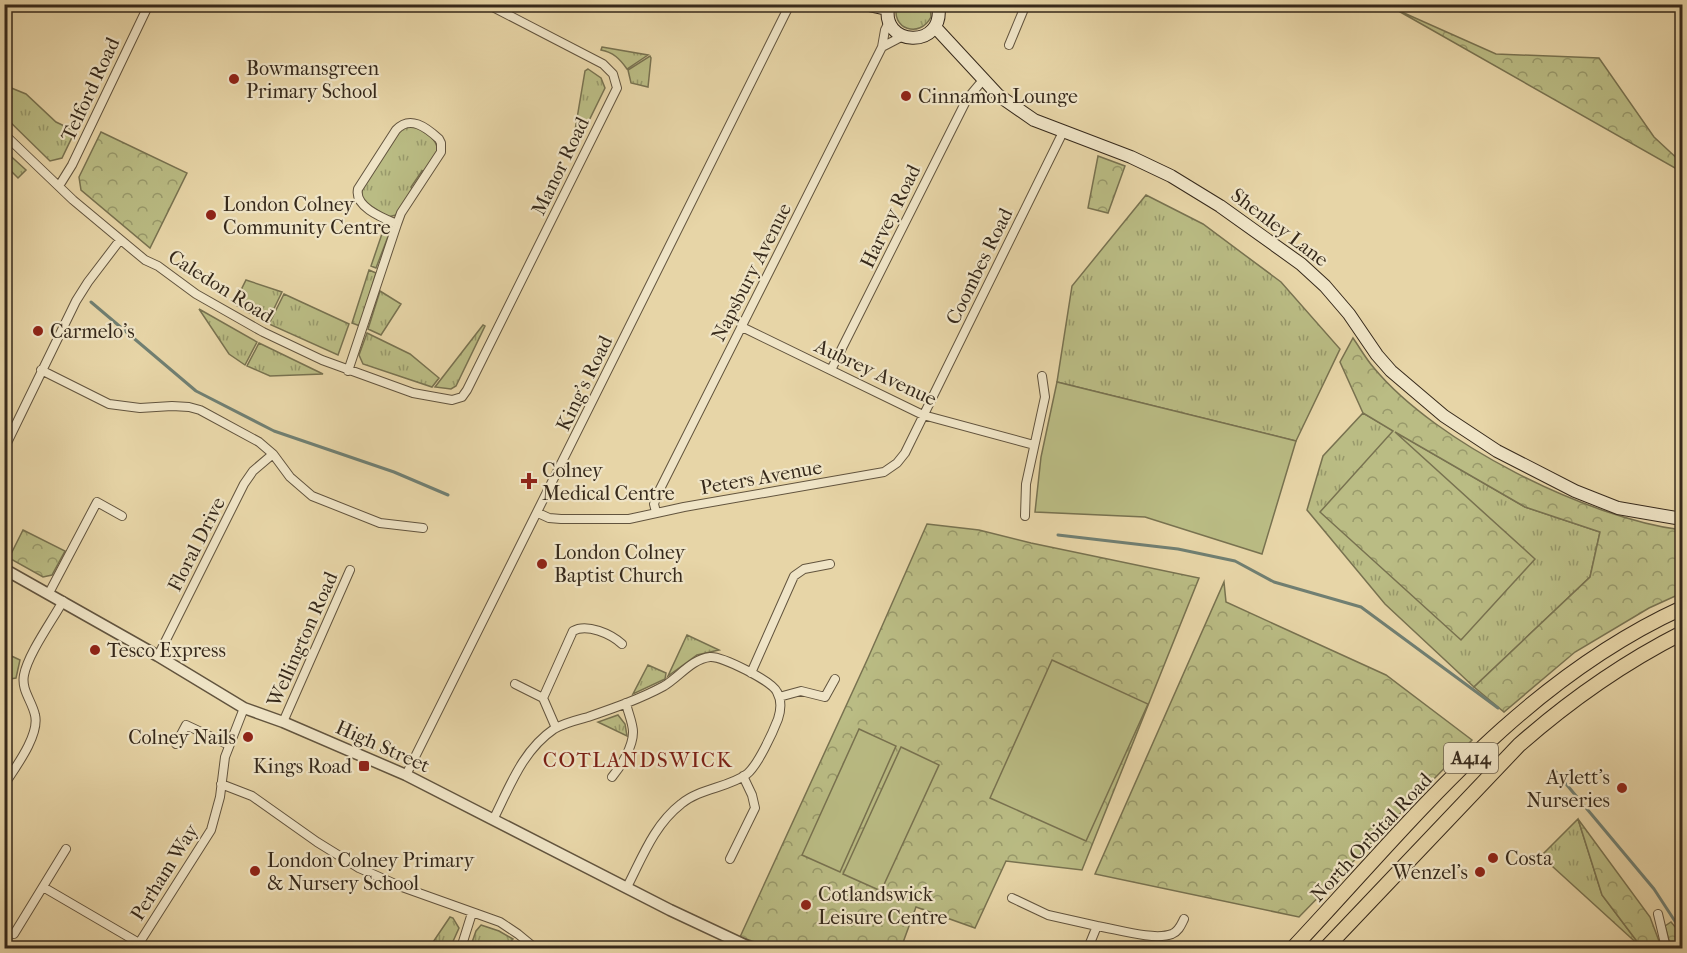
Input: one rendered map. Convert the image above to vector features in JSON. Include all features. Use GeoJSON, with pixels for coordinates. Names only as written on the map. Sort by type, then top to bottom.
{"type":"FeatureCollection","features":[{"type":"Feature","properties":{"kind":"highway","name":"North Orbital Road"},"geometry":{"type":"LineString","coordinates":[[1293,948],[1460,770],[1509,722],[1547,690],[1595,656],[1657,619],[1683,608]]}},
{"type":"Feature","properties":{"kind":"highway","name":"A414"},"geometry":{"type":"LineString","coordinates":[[1326,948],[1519,745],[1586,690],[1638,657],[1683,633]]}},
{"type":"Feature","properties":{"kind":"main road"},"geometry":{"type":"LineString","coordinates":[[864,4],[888,12],[895,31],[903,36],[916,39],[923,37],[935,27],[939,13],[938,4]]}},
{"type":"Feature","properties":{"kind":"main road","name":"Shenley Lane"},"geometry":{"type":"LineString","coordinates":[[935,27],[998,95],[1034,120],[1131,157],[1171,176],[1220,206],[1301,264],[1325,286],[1349,314],[1377,355],[1404,384],[1444,416],[1497,451],[1605,504],[1683,519]]}},
{"type":"Feature","properties":{"kind":"street","name":"Telford Road"},"geometry":{"type":"LineString","coordinates":[[59,186],[72,165],[149,4]]}},
{"type":"Feature","properties":{"kind":"street","name":"Manor Road"},"geometry":{"type":"LineString","coordinates":[[458,399],[467,390],[617,88],[613,74],[603,64],[488,4]]}},
{"type":"Feature","properties":{"kind":"street","name":"King's Road"},"geometry":{"type":"LineString","coordinates":[[406,775],[790,4]]}},
{"type":"Feature","properties":{"kind":"street"},"geometry":{"type":"LineString","coordinates":[[1009,45],[1026,4]]}},
{"type":"Feature","properties":{"kind":"street","name":"Napsbury Avenue"},"geometry":{"type":"LineString","coordinates":[[656,512],[654,504],[657,495],[882,47],[888,12]]}},
{"type":"Feature","properties":{"kind":"street"},"geometry":{"type":"LineString","coordinates":[[882,47],[903,36]]}},
{"type":"Feature","properties":{"kind":"street","name":"Harvey Road"},"geometry":{"type":"LineString","coordinates":[[831,370],[967,99],[983,80]]}},
{"type":"Feature","properties":{"kind":"street"},"geometry":{"type":"LineString","coordinates":[[348,370],[401,213],[441,152],[441,143],[438,139],[412,122],[404,123],[396,130],[356,193],[362,204],[397,224]]}},
{"type":"Feature","properties":{"kind":"street","name":"Coombes Road"},"geometry":{"type":"LineString","coordinates":[[924,415],[1063,132]]}},
{"type":"Feature","properties":{"kind":"street","name":"Caledon Road"},"geometry":{"type":"LineString","coordinates":[[4,134],[120,240],[184,286],[227,313],[263,332],[348,370],[413,393],[458,399]]}},
{"type":"Feature","properties":{"kind":"street"},"geometry":{"type":"LineString","coordinates":[[4,449],[76,301],[120,240]]}},
{"type":"Feature","properties":{"kind":"street","name":"Aubrey Avenue"},"geometry":{"type":"LineString","coordinates":[[742,327],[924,415],[1034,445]]}},
{"type":"Feature","properties":{"kind":"street"},"geometry":{"type":"LineString","coordinates":[[42,370],[109,404],[140,408],[180,406],[200,410],[251,436],[273,454],[291,477],[312,496],[380,523],[423,528]]}},
{"type":"Feature","properties":{"kind":"street"},"geometry":{"type":"LineString","coordinates":[[1025,516],[1026,484],[1046,397],[1042,376]]}},
{"type":"Feature","properties":{"kind":"street","name":"Peters Avenue"},"geometry":{"type":"LineString","coordinates":[[538,513],[549,518],[561,519],[622,519],[884,472],[897,463],[905,453],[924,415]]}},
{"type":"Feature","properties":{"kind":"street","name":"Floral Drive"},"geometry":{"type":"LineString","coordinates":[[158,656],[244,484],[253,471],[273,454]]}},
{"type":"Feature","properties":{"kind":"street"},"geometry":{"type":"LineString","coordinates":[[49,593],[97,502],[122,516]]}},
{"type":"Feature","properties":{"kind":"street"},"geometry":{"type":"LineString","coordinates":[[752,673],[794,576],[804,569],[830,564]]}},
{"type":"Feature","properties":{"kind":"street","name":"High Street"},"geometry":{"type":"LineString","coordinates":[[4,569],[158,656],[244,708],[283,722],[406,775],[752,948]]}},
{"type":"Feature","properties":{"kind":"street","name":"Wellington Road"},"geometry":{"type":"LineString","coordinates":[[283,722],[350,570]]}},
{"type":"Feature","properties":{"kind":"street"},"geometry":{"type":"LineString","coordinates":[[4,785],[33,736],[36,725],[34,709],[24,686],[26,667],[63,601]]}},
{"type":"Feature","properties":{"kind":"street"},"geometry":{"type":"LineString","coordinates":[[543,698],[573,631],[582,627],[586,628],[612,636],[622,644]]}},
{"type":"Feature","properties":{"kind":"street"},"geometry":{"type":"LineString","coordinates":[[494,818],[525,758],[535,744],[556,728],[626,703],[663,686],[705,658],[715,657],[752,673],[774,687],[779,697],[780,710],[753,767],[743,776],[693,796],[672,811],[647,847],[627,887]]}},
{"type":"Feature","properties":{"kind":"street"},"geometry":{"type":"LineString","coordinates":[[779,697],[801,690],[825,697],[835,679]]}},
{"type":"Feature","properties":{"kind":"street"},"geometry":{"type":"LineString","coordinates":[[515,684],[543,698],[556,728]]}},
{"type":"Feature","properties":{"kind":"street"},"geometry":{"type":"LineString","coordinates":[[612,777],[632,737],[633,729],[626,703]]}},
{"type":"Feature","properties":{"kind":"street","name":"Perham Way"},"geometry":{"type":"LineString","coordinates":[[138,946],[211,830],[229,745],[244,708]]}},
{"type":"Feature","properties":{"kind":"street"},"geometry":{"type":"LineString","coordinates":[[176,744],[186,725],[229,745]]}},
{"type":"Feature","properties":{"kind":"street"},"geometry":{"type":"LineString","coordinates":[[730,859],[755,808],[743,776]]}},
{"type":"Feature","properties":{"kind":"street"},"geometry":{"type":"LineString","coordinates":[[221,784],[252,796],[317,842],[359,868],[402,887],[509,927],[535,948]]}},
{"type":"Feature","properties":{"kind":"street"},"geometry":{"type":"LineString","coordinates":[[14,934],[66,849]]}},
{"type":"Feature","properties":{"kind":"street"},"geometry":{"type":"LineString","coordinates":[[43,886],[138,946]]}},
{"type":"Feature","properties":{"kind":"street"},"geometry":{"type":"LineString","coordinates":[[1012,898],[1048,915],[1151,935],[1177,931],[1184,919]]}},
{"type":"Feature","properties":{"kind":"street"},"geometry":{"type":"LineString","coordinates":[[461,948],[472,913]]}},
{"type":"Feature","properties":{"kind":"street"},"geometry":{"type":"LineString","coordinates":[[1658,915],[1666,948]]}},
{"type":"Feature","properties":{"kind":"street"},"geometry":{"type":"LineString","coordinates":[[1088,948],[1097,926]]}},
{"type":"Feature","properties":{"kind":"green space"},"geometry":{"type":"Polygon","coordinates":[[[897,5],[930,5],[931,17],[920,28],[907,28],[898,20],[897,5]]]}},
{"type":"Feature","properties":{"kind":"green space"},"geometry":{"type":"Polygon","coordinates":[[[1395,9],[1496,54],[1599,58],[1654,137],[1682,163],[1682,172],[1395,9]]]}},
{"type":"Feature","properties":{"kind":"green space"},"geometry":{"type":"Polygon","coordinates":[[[602,47],[648,55],[627,69],[616,56],[601,50],[602,47]]]}},
{"type":"Feature","properties":{"kind":"green space"},"geometry":{"type":"Polygon","coordinates":[[[650,56],[648,87],[631,83],[628,70],[650,56]]]}},
{"type":"Feature","properties":{"kind":"green space"},"geometry":{"type":"Polygon","coordinates":[[[588,69],[601,78],[605,88],[575,149],[572,148],[585,71],[588,69]]]}},
{"type":"Feature","properties":{"kind":"green space"},"geometry":{"type":"Polygon","coordinates":[[[4,85],[26,94],[56,122],[75,131],[62,158],[50,161],[5,117],[4,85]]]}},
{"type":"Feature","properties":{"kind":"green space"},"geometry":{"type":"Polygon","coordinates":[[[412,125],[432,138],[438,151],[427,170],[422,171],[411,187],[413,191],[396,215],[388,217],[363,201],[361,196],[363,185],[402,127],[412,125]]]}},
{"type":"Feature","properties":{"kind":"green space"},"geometry":{"type":"Polygon","coordinates":[[[101,132],[187,173],[150,248],[81,190],[79,177],[101,132]]]}},
{"type":"Feature","properties":{"kind":"green space"},"geometry":{"type":"Polygon","coordinates":[[[4,150],[26,170],[18,178],[5,165],[4,150]]]}},
{"type":"Feature","properties":{"kind":"green space"},"geometry":{"type":"Polygon","coordinates":[[[1098,156],[1125,166],[1108,213],[1088,208],[1098,156]]]}},
{"type":"Feature","properties":{"kind":"green space"},"geometry":{"type":"Polygon","coordinates":[[[1146,195],[1203,224],[1281,282],[1340,349],[1296,441],[1057,382],[1072,286],[1146,195]]]}},
{"type":"Feature","properties":{"kind":"green space"},"geometry":{"type":"Polygon","coordinates":[[[385,225],[389,228],[389,234],[376,268],[371,266],[385,225]]]}},
{"type":"Feature","properties":{"kind":"green space"},"geometry":{"type":"Polygon","coordinates":[[[369,270],[376,273],[360,326],[352,323],[369,270]]]}},
{"type":"Feature","properties":{"kind":"green space"},"geometry":{"type":"Polygon","coordinates":[[[246,280],[282,292],[267,323],[234,304],[246,280]]]}},
{"type":"Feature","properties":{"kind":"green space"},"geometry":{"type":"Polygon","coordinates":[[[380,291],[401,304],[381,335],[368,329],[380,291]]]}},
{"type":"Feature","properties":{"kind":"green space"},"geometry":{"type":"Polygon","coordinates":[[[284,294],[349,324],[338,355],[269,324],[284,294]]]}},
{"type":"Feature","properties":{"kind":"green space"},"geometry":{"type":"Polygon","coordinates":[[[199,309],[257,342],[245,365],[229,354],[199,309]]]}},
{"type":"Feature","properties":{"kind":"green space"},"geometry":{"type":"Polygon","coordinates":[[[483,325],[485,326],[456,386],[451,389],[435,387],[483,325]]]}},
{"type":"Feature","properties":{"kind":"green space"},"geometry":{"type":"Polygon","coordinates":[[[367,333],[410,354],[439,378],[432,387],[363,364],[359,355],[367,333]]]}},
{"type":"Feature","properties":{"kind":"green space"},"geometry":{"type":"Polygon","coordinates":[[[1353,338],[1371,365],[1401,396],[1435,423],[1474,449],[1516,473],[1559,493],[1644,523],[1682,530],[1682,593],[1649,608],[1575,652],[1504,712],[1474,687],[1590,577],[1600,532],[1525,507],[1395,432],[1535,559],[1461,640],[1320,512],[1393,431],[1363,413],[1340,362],[1353,338]]]}},
{"type":"Feature","properties":{"kind":"green space"},"geometry":{"type":"Polygon","coordinates":[[[259,343],[323,374],[270,376],[247,366],[259,343]]]}},
{"type":"Feature","properties":{"kind":"green space"},"geometry":{"type":"Polygon","coordinates":[[[1057,382],[1296,441],[1262,554],[1145,517],[1035,512],[1041,457],[1057,382]]]}},
{"type":"Feature","properties":{"kind":"green space"},"geometry":{"type":"Polygon","coordinates":[[[1363,413],[1525,507],[1600,532],[1590,577],[1474,687],[1385,604],[1307,510],[1323,456],[1363,413]]]}},
{"type":"Feature","properties":{"kind":"green space"},"geometry":{"type":"Polygon","coordinates":[[[927,524],[979,530],[1199,578],[1082,870],[1006,861],[975,928],[916,907],[901,948],[773,948],[740,937],[868,658],[927,524]]]}},
{"type":"Feature","properties":{"kind":"green space"},"geometry":{"type":"Polygon","coordinates":[[[23,530],[65,551],[52,575],[43,577],[9,558],[23,530]]]}},
{"type":"Feature","properties":{"kind":"green space"},"geometry":{"type":"Polygon","coordinates":[[[1224,582],[1226,602],[1386,675],[1472,740],[1299,917],[1095,874],[1224,582]]]}},
{"type":"Feature","properties":{"kind":"green space"},"geometry":{"type":"Polygon","coordinates":[[[687,635],[719,650],[697,655],[668,676],[687,635]]]}},
{"type":"Feature","properties":{"kind":"green space"},"geometry":{"type":"Polygon","coordinates":[[[5,653],[20,660],[16,678],[10,679],[5,675],[5,653]]]}},
{"type":"Feature","properties":{"kind":"green space"},"geometry":{"type":"Polygon","coordinates":[[[1052,660],[1148,704],[1086,841],[990,798],[1052,660]]]}},
{"type":"Feature","properties":{"kind":"green space"},"geometry":{"type":"Polygon","coordinates":[[[648,665],[666,673],[665,679],[633,694],[648,665]]]}},
{"type":"Feature","properties":{"kind":"green space"},"geometry":{"type":"Polygon","coordinates":[[[618,715],[625,724],[627,736],[598,722],[618,715]]]}},
{"type":"Feature","properties":{"kind":"green space"},"geometry":{"type":"Polygon","coordinates":[[[859,729],[896,746],[840,872],[802,855],[859,729]]]}},
{"type":"Feature","properties":{"kind":"green space"},"geometry":{"type":"Polygon","coordinates":[[[901,747],[939,765],[881,891],[843,874],[901,747]]]}},
{"type":"Feature","properties":{"kind":"green space"},"geometry":{"type":"Polygon","coordinates":[[[1578,819],[1602,895],[1642,948],[1541,856],[1578,819]]]}},
{"type":"Feature","properties":{"kind":"green space"},"geometry":{"type":"Polygon","coordinates":[[[1578,819],[1650,917],[1659,941],[1652,948],[1642,948],[1602,895],[1578,819]]]}},
{"type":"Feature","properties":{"kind":"green space"},"geometry":{"type":"Polygon","coordinates":[[[450,917],[459,928],[450,948],[429,948],[450,917]]]}},
{"type":"Feature","properties":{"kind":"green space"},"geometry":{"type":"Polygon","coordinates":[[[1671,922],[1682,935],[1682,948],[1671,948],[1665,926],[1671,922]]]}},
{"type":"Feature","properties":{"kind":"green space"},"geometry":{"type":"Polygon","coordinates":[[[481,925],[513,939],[506,948],[470,948],[476,931],[481,925]]]}},
{"type":"Feature","properties":{"kind":"waterway"},"geometry":{"type":"LineString","coordinates":[[91,302],[196,391],[274,431],[394,472],[448,495]]}},
{"type":"Feature","properties":{"kind":"waterway"},"geometry":{"type":"LineString","coordinates":[[1058,535],[1178,549],[1235,561],[1274,582],[1361,607],[1498,708]]}},
{"type":"Feature","properties":{"kind":"waterway"},"geometry":{"type":"LineString","coordinates":[[1556,772],[1654,889],[1682,932]]}},
{"type":"Feature","properties":{"kind":"place","name":"Bowmansgreen Primary School"},"geometry":{"type":"Point","coordinates":[234,79]}},
{"type":"Feature","properties":{"kind":"place","name":"Cinnamon Lounge"},"geometry":{"type":"Point","coordinates":[906,96]}},
{"type":"Feature","properties":{"kind":"place","name":"London Colney Community Centre"},"geometry":{"type":"Point","coordinates":[211,215]}},
{"type":"Feature","properties":{"kind":"place","name":"Carmelo's"},"geometry":{"type":"Point","coordinates":[38,331]}},
{"type":"Feature","properties":{"kind":"place","name":"Colney Medical Centre"},"geometry":{"type":"Point","coordinates":[529,481]}},
{"type":"Feature","properties":{"kind":"place","name":"London Colney Baptist Church"},"geometry":{"type":"Point","coordinates":[542,564]}},
{"type":"Feature","properties":{"kind":"place","name":"Tesco Express"},"geometry":{"type":"Point","coordinates":[95,650]}},
{"type":"Feature","properties":{"kind":"place","name":"Colney Nails"},"geometry":{"type":"Point","coordinates":[248,737]}},
{"type":"Feature","properties":{"kind":"place","name":"Kings Road"},"geometry":{"type":"Point","coordinates":[364,766]}},
{"type":"Feature","properties":{"kind":"place","name":"Aylett's Nurseries"},"geometry":{"type":"Point","coordinates":[1622,788]}},
{"type":"Feature","properties":{"kind":"place","name":"Costa"},"geometry":{"type":"Point","coordinates":[1493,858]}},
{"type":"Feature","properties":{"kind":"place","name":"London Colney Primary & Nursery School"},"geometry":{"type":"Point","coordinates":[255,871]}},
{"type":"Feature","properties":{"kind":"place","name":"Wenzel's"},"geometry":{"type":"Point","coordinates":[1480,872]}},
{"type":"Feature","properties":{"kind":"place","name":"Cotlandswick Leisure Centre"},"geometry":{"type":"Point","coordinates":[806,905]}},
{"type":"Feature","properties":{"kind":"district","name":"COTLANDSWICK"},"geometry":{"type":"Point","coordinates":[638,760]}}]}
